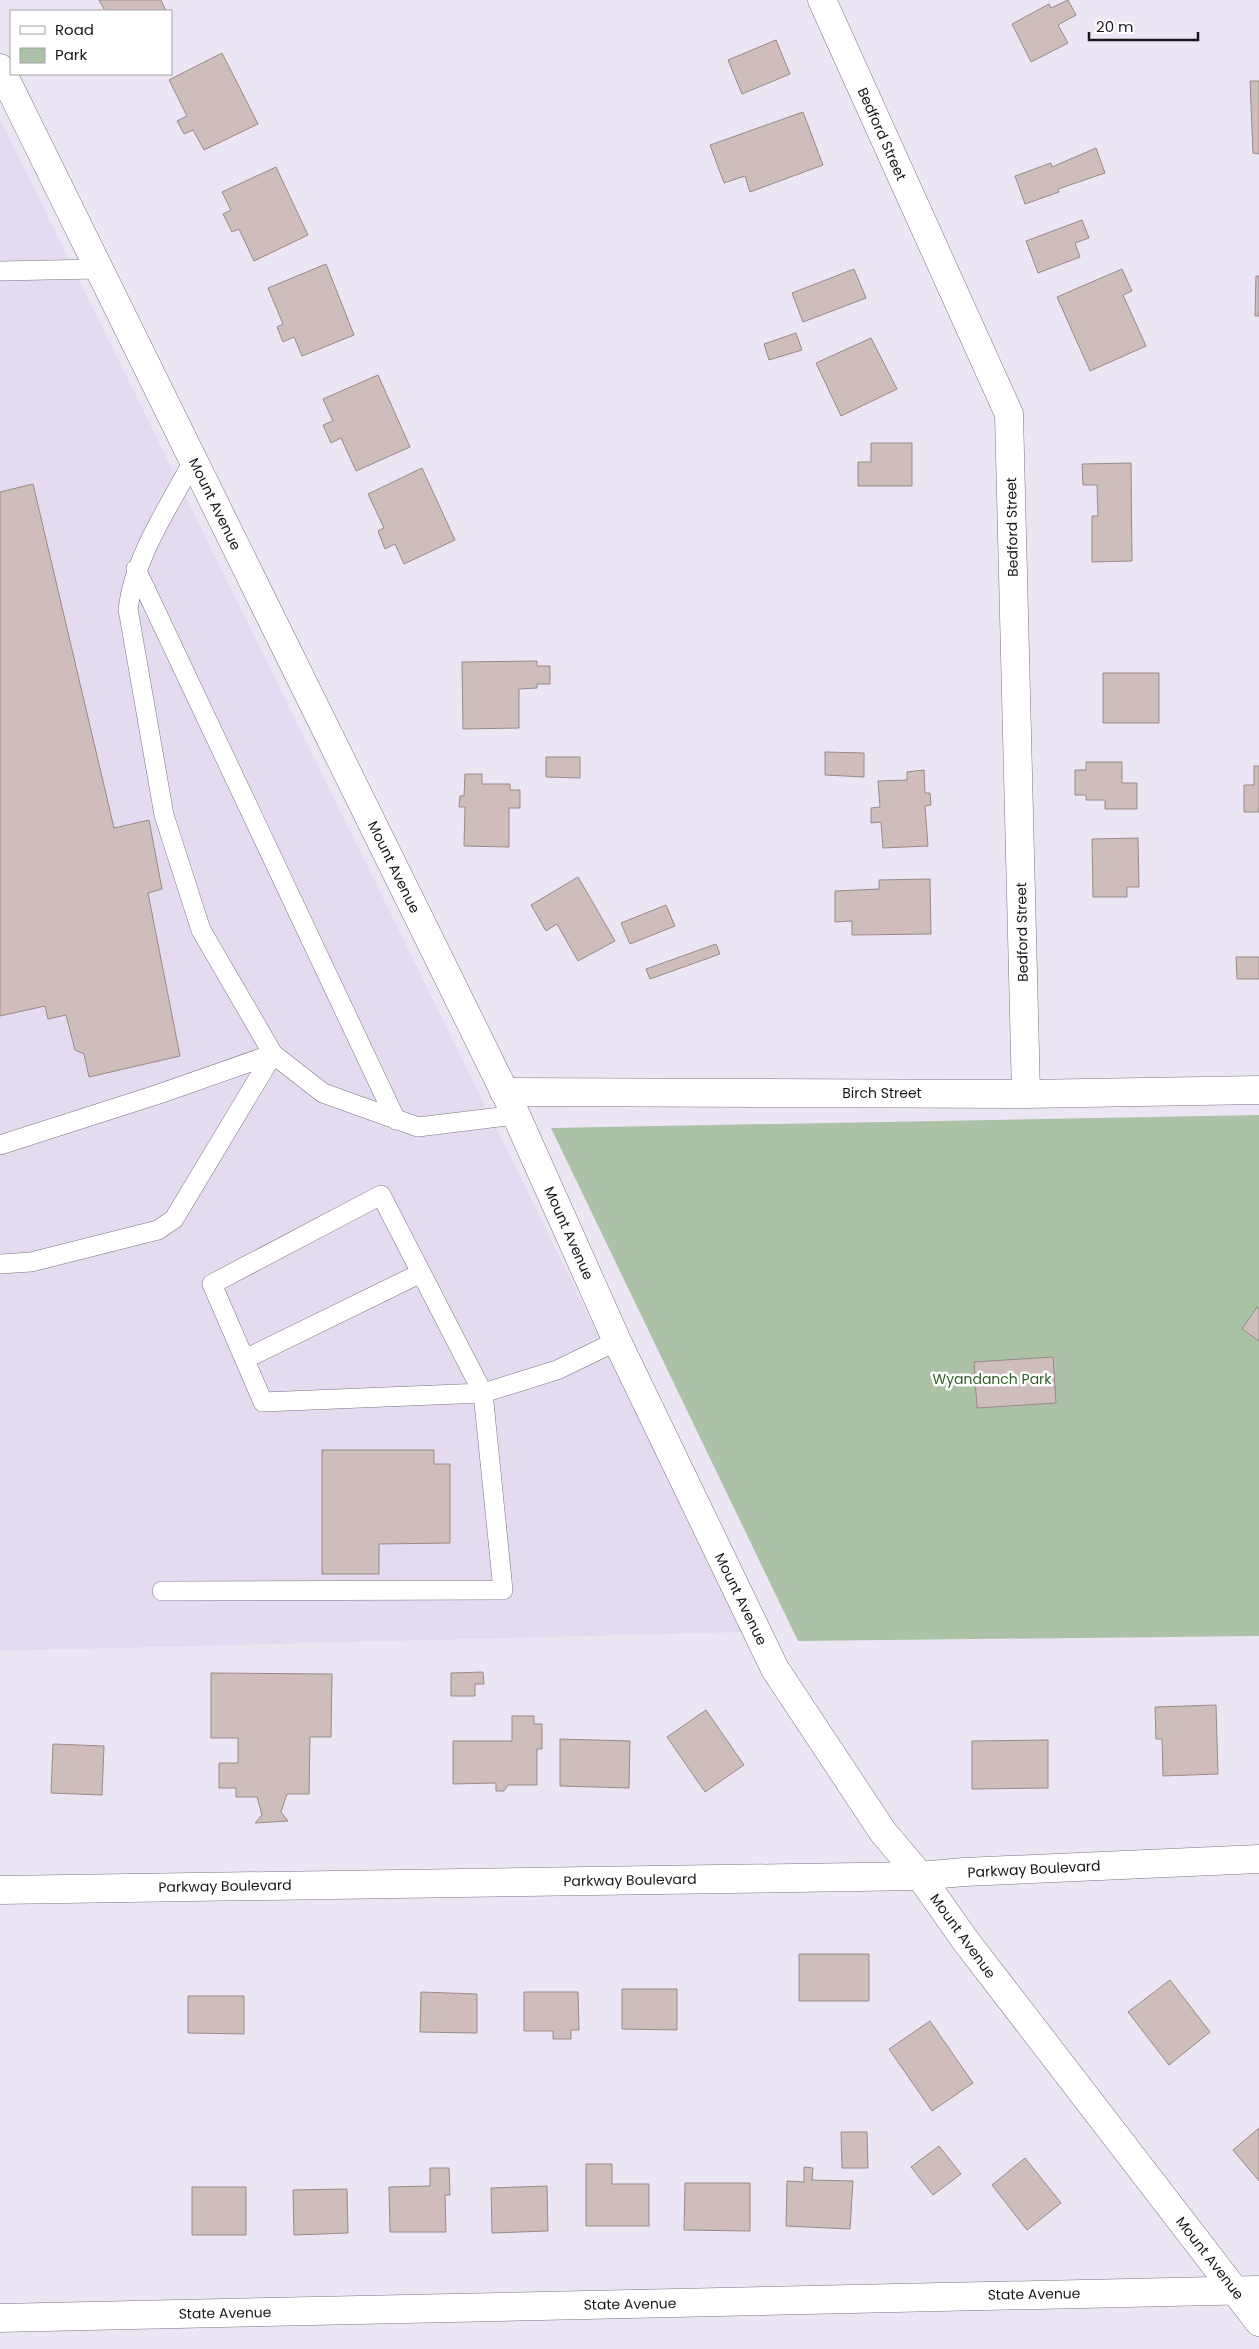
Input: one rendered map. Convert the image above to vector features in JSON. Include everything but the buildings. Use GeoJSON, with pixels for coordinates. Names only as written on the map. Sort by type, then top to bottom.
{"type":"FeatureCollection","features":[{"type":"Feature","properties":{"kind":"street","name":"Bedford Street"},"geometry":{"type":"LineString","coordinates":[[822,0],[1009,414],[1026,1094]]}},
{"type":"Feature","properties":{"kind":"street","name":"Mount Avenue"},"geometry":{"type":"LineString","coordinates":[[0,68],[510,1104],[616,1341],[774,1669],[883,1832],[920,1876],[965,1940],[1247,2290],[1259,2322]]}},
{"type":"Feature","properties":{"kind":"street","name":"Birch Street"},"geometry":{"type":"LineString","coordinates":[[510,1104],[1259,1090]]}},
{"type":"Feature","properties":{"kind":"street","name":"Parkway Boulevard"},"geometry":{"type":"LineString","coordinates":[[0,1890],[920,1876],[964,1872],[1259,1859]]}},
{"type":"Feature","properties":{"kind":"street","name":"State Avenue"},"geometry":{"type":"LineString","coordinates":[[0,2318],[1247,2290]]}},
{"type":"Feature","properties":{"kind":"lane"},"geometry":{"type":"LineString","coordinates":[[0,271],[99,269]]}},
{"type":"Feature","properties":{"kind":"lane"},"geometry":{"type":"LineString","coordinates":[[194,461],[136,569],[130,590],[128,609],[164,815],[201,930],[273,1054],[322,1093],[418,1127],[510,1104]]}},
{"type":"Feature","properties":{"kind":"lane"},"geometry":{"type":"LineString","coordinates":[[136,569],[396,1120]]}},
{"type":"Feature","properties":{"kind":"lane"},"geometry":{"type":"LineString","coordinates":[[0,1145],[159,1094],[273,1054]]}},
{"type":"Feature","properties":{"kind":"lane"},"geometry":{"type":"LineString","coordinates":[[0,1264],[31,1262],[158,1230],[174,1219],[273,1054]]}},
{"type":"Feature","properties":{"kind":"lane"},"geometry":{"type":"LineString","coordinates":[[162,1591],[503,1590],[483,1393],[381,1195],[212,1284],[263,1402],[483,1393],[557,1370],[616,1341]]}},
{"type":"Feature","properties":{"kind":"lane"},"geometry":{"type":"LineString","coordinates":[[245,1359],[421,1273]]}},
{"type":"Feature","properties":{"kind":"shaded area"},"geometry":{"type":"Polygon","coordinates":[[[0,119],[744,1632],[0,1651],[0,119]]]}},
{"type":"Feature","properties":{"kind":"green space","name":"Wyandanch Park"},"geometry":{"type":"Polygon","coordinates":[[[1259,1115],[1259,1636],[798,1641],[551,1128],[1259,1115]]]}}]}
